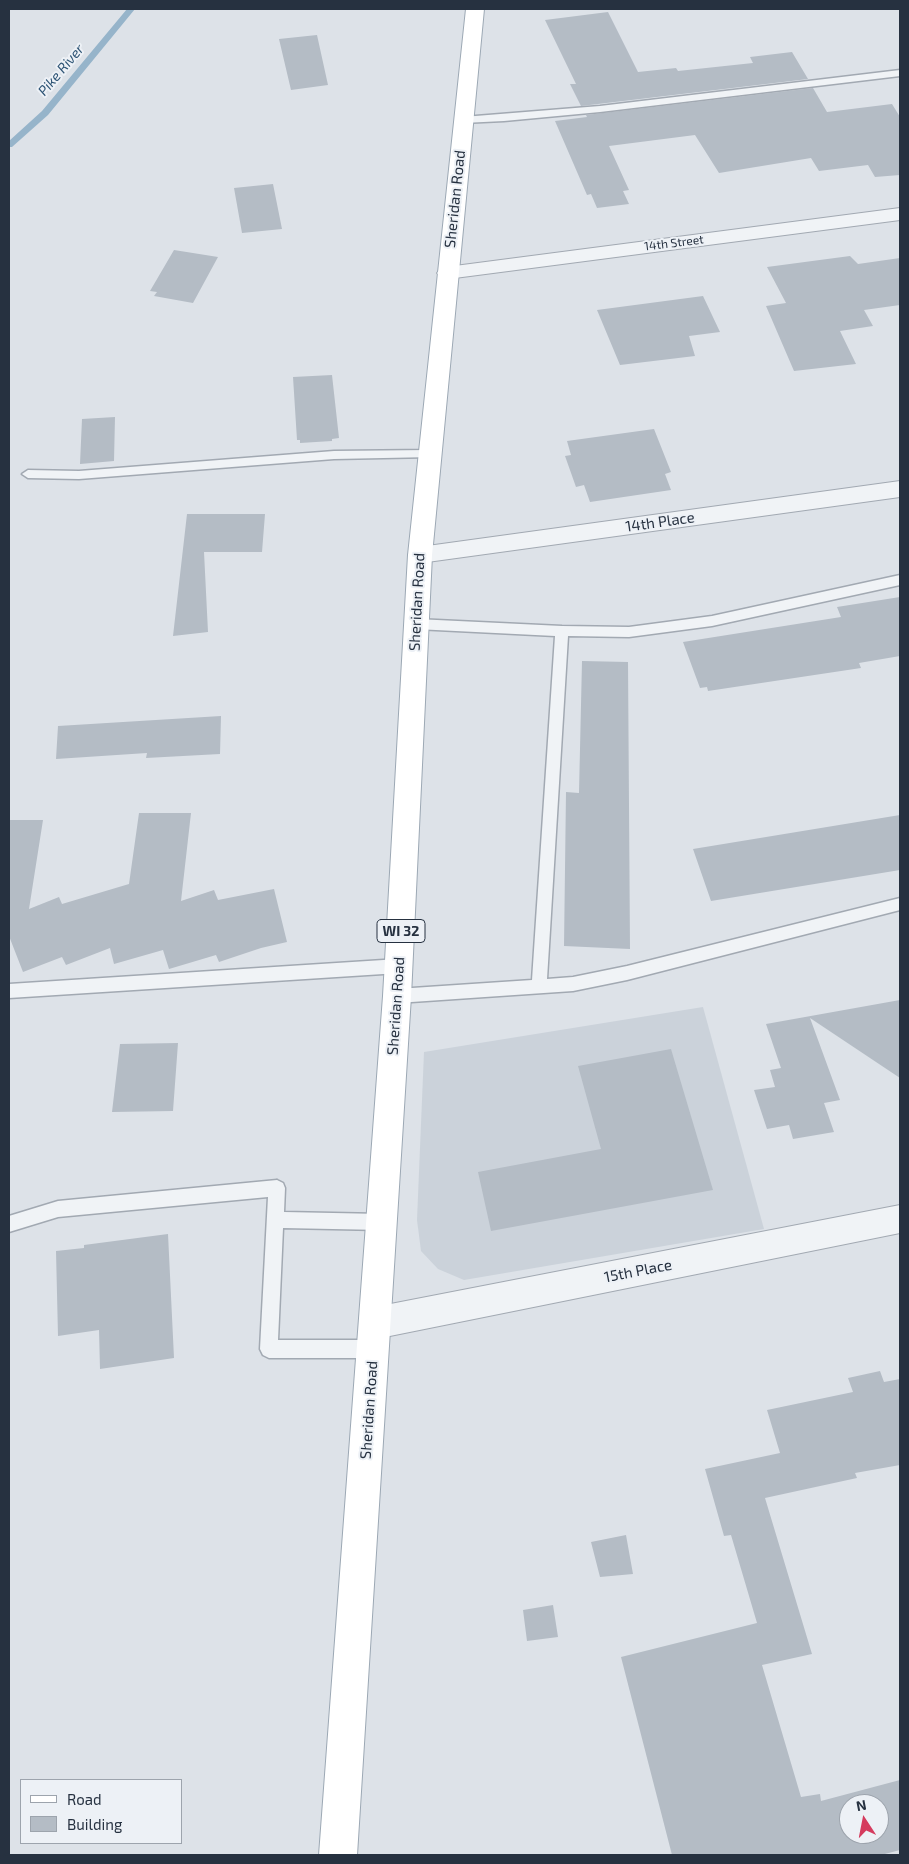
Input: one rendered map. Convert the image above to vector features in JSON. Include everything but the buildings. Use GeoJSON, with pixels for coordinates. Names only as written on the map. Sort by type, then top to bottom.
{"type":"FeatureCollection","features":[{"type":"Feature","properties":{"kind":"main road","name":"Sheridan Road"},"geometry":{"type":"LineString","coordinates":[[338,1855],[399,966],[420,555],[475,9]]}},
{"type":"Feature","properties":{"kind":"street","name":"14th Street"},"geometry":{"type":"LineString","coordinates":[[447,273],[900,214]]}},
{"type":"Feature","properties":{"kind":"street","name":"14th Place"},"geometry":{"type":"LineString","coordinates":[[420,555],[900,489]]}},
{"type":"Feature","properties":{"kind":"street","name":"15th Place"},"geometry":{"type":"LineString","coordinates":[[374,1336],[900,1219]]}},
{"type":"Feature","properties":{"kind":"lane"},"geometry":{"type":"LineString","coordinates":[[464,120],[600,109],[900,73]]}},
{"type":"Feature","properties":{"kind":"lane"},"geometry":{"type":"LineString","coordinates":[[28,474],[79,475],[334,455],[429,454]]}},
{"type":"Feature","properties":{"kind":"lane"},"geometry":{"type":"LineString","coordinates":[[416,624],[562,631],[629,632],[712,621],[900,580]]}},
{"type":"Feature","properties":{"kind":"lane"},"geometry":{"type":"LineString","coordinates":[[539,987],[562,631]]}},
{"type":"Feature","properties":{"kind":"lane"},"geometry":{"type":"LineString","coordinates":[[397,996],[573,984],[627,974],[900,904]]}},
{"type":"Feature","properties":{"kind":"lane"},"geometry":{"type":"LineString","coordinates":[[9,991],[399,966]]}},
{"type":"Feature","properties":{"kind":"lane"},"geometry":{"type":"LineString","coordinates":[[9,1224],[58,1209],[278,1188],[269,1348],[374,1336]]}},
{"type":"Feature","properties":{"kind":"lane"},"geometry":{"type":"LineString","coordinates":[[276,1220],[382,1222]]}},
{"type":"Feature","properties":{"kind":"shaded area"},"geometry":{"type":"Polygon","coordinates":[[[703,1007],[764,1229],[464,1280],[438,1269],[421,1251],[417,1220],[424,1052],[703,1007]]]}},
{"type":"Feature","properties":{"kind":"waterway","name":"Pike River"},"geometry":{"type":"LineString","coordinates":[[9,145],[45,113],[131,9]]}}]}
